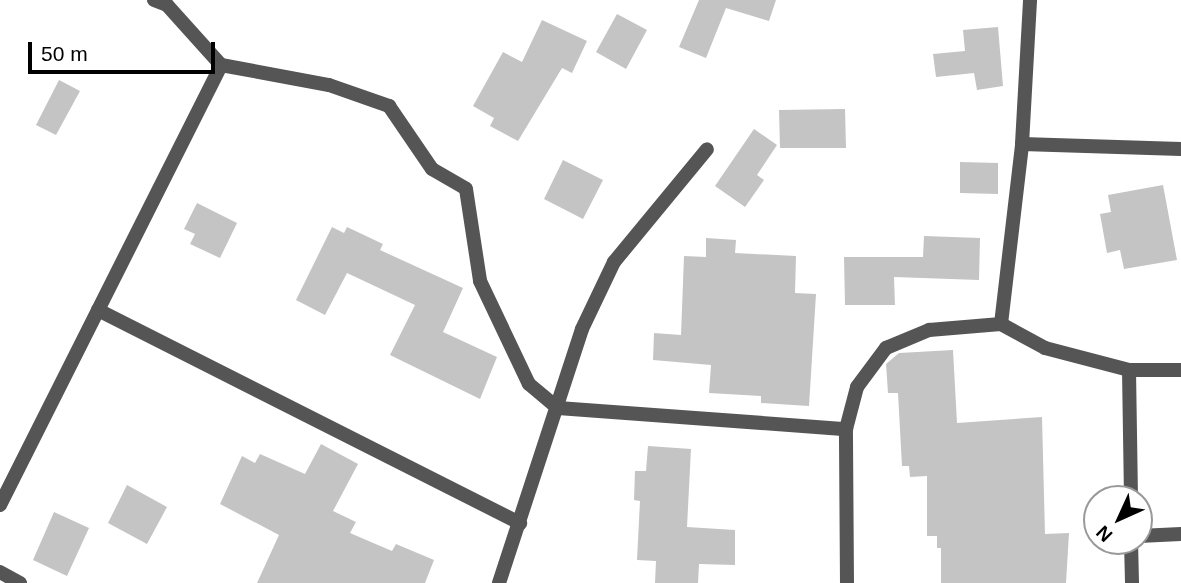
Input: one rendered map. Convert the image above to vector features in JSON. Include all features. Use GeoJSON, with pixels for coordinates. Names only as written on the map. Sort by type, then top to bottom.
{"type":"FeatureCollection","features":[{"type":"Feature","properties":{"kind":"street"},"geometry":{"type":"LineString","coordinates":[[154,0],[167,5],[221,65],[329,85],[389,106],[432,169],[466,189],[480,281],[529,384],[558,408],[846,429]]}},
{"type":"Feature","properties":{"kind":"street"},"geometry":{"type":"LineString","coordinates":[[1001,324],[1022,144],[1030,0]]}},
{"type":"Feature","properties":{"kind":"street"},"geometry":{"type":"LineString","coordinates":[[0,505],[221,65]]}},
{"type":"Feature","properties":{"kind":"street"},"geometry":{"type":"LineString","coordinates":[[1022,144],[1181,149]]}},
{"type":"Feature","properties":{"kind":"street"},"geometry":{"type":"LineString","coordinates":[[499,583],[582,329],[614,262],[707,149]]}},
{"type":"Feature","properties":{"kind":"street"},"geometry":{"type":"LineString","coordinates":[[98,310],[520,523]]}},
{"type":"Feature","properties":{"kind":"street"},"geometry":{"type":"LineString","coordinates":[[847,583],[846,429],[858,387],[886,348],[929,330],[1001,324],[1045,348],[1129,370],[1181,370]]}},
{"type":"Feature","properties":{"kind":"street"},"geometry":{"type":"LineString","coordinates":[[1129,370],[1131,485]]}},
{"type":"Feature","properties":{"kind":"street"},"geometry":{"type":"LineString","coordinates":[[1153,535],[1181,534]]}},
{"type":"Feature","properties":{"kind":"street"},"geometry":{"type":"LineString","coordinates":[[1132,555],[1132,583]]}},
{"type":"Feature","properties":{"kind":"street"},"geometry":{"type":"LineString","coordinates":[[0,572],[20,583]]}},
{"type":"Feature","properties":{"kind":"building"},"geometry":{"type":"Polygon","coordinates":[[[699,0],[776,0],[769,21],[726,8],[706,58],[679,47],[699,0]]]}},
{"type":"Feature","properties":{"kind":"building"},"geometry":{"type":"Polygon","coordinates":[[[617,14],[647,30],[626,69],[596,52],[617,14]]]}},
{"type":"Feature","properties":{"kind":"building"},"geometry":{"type":"Polygon","coordinates":[[[542,20],[587,41],[572,73],[562,68],[518,141],[490,126],[494,118],[473,106],[503,52],[522,62],[542,20]]]}},
{"type":"Feature","properties":{"kind":"building"},"geometry":{"type":"Polygon","coordinates":[[[998,27],[1003,86],[977,90],[974,73],[936,77],[933,54],[965,51],[963,30],[998,27]]]}},
{"type":"Feature","properties":{"kind":"building"},"geometry":{"type":"Polygon","coordinates":[[[59,80],[80,91],[56,135],[36,125],[59,80]]]}},
{"type":"Feature","properties":{"kind":"building"},"geometry":{"type":"Polygon","coordinates":[[[845,109],[846,148],[780,148],[779,110],[845,109]]]}},
{"type":"Feature","properties":{"kind":"building"},"geometry":{"type":"Polygon","coordinates":[[[754,129],[777,145],[757,175],[764,180],[745,207],[715,186],[754,129]]]}},
{"type":"Feature","properties":{"kind":"building"},"geometry":{"type":"Polygon","coordinates":[[[563,160],[603,180],[583,219],[544,199],[563,160]]]}},
{"type":"Feature","properties":{"kind":"building"},"geometry":{"type":"Polygon","coordinates":[[[960,162],[998,163],[998,194],[960,193],[960,162]]]}},
{"type":"Feature","properties":{"kind":"building"},"geometry":{"type":"Polygon","coordinates":[[[1163,185],[1177,260],[1124,269],[1120,250],[1107,253],[1100,214],[1111,212],[1108,195],[1163,185]]]}},
{"type":"Feature","properties":{"kind":"building"},"geometry":{"type":"Polygon","coordinates":[[[197,203],[237,223],[220,258],[190,244],[195,234],[184,229],[197,203]]]}},
{"type":"Feature","properties":{"kind":"building"},"geometry":{"type":"Polygon","coordinates":[[[332,227],[344,233],[347,227],[383,244],[380,250],[463,288],[443,332],[497,357],[480,399],[390,355],[415,305],[347,273],[325,315],[296,300],[332,227]]]}},
{"type":"Feature","properties":{"kind":"building"},"geometry":{"type":"Polygon","coordinates":[[[924,236],[980,238],[979,280],[894,277],[895,305],[845,305],[844,257],[923,257],[924,236]]]}},
{"type":"Feature","properties":{"kind":"building"},"geometry":{"type":"Polygon","coordinates":[[[706,238],[736,240],[735,253],[796,256],[795,293],[816,294],[809,406],[761,403],[761,396],[709,393],[711,365],[653,360],[654,333],[681,335],[684,256],[706,257],[706,238]]]}},
{"type":"Feature","properties":{"kind":"building"},"geometry":{"type":"Polygon","coordinates":[[[953,350],[957,423],[1042,417],[1045,534],[1069,533],[1066,583],[941,583],[941,548],[937,548],[937,536],[927,536],[927,476],[910,477],[909,466],[902,466],[898,393],[888,393],[886,364],[899,353],[953,350]]]}},
{"type":"Feature","properties":{"kind":"building"},"geometry":{"type":"Polygon","coordinates":[[[321,444],[358,464],[333,511],[356,522],[350,533],[392,551],[396,544],[434,560],[425,583],[257,583],[279,535],[220,504],[242,456],[255,463],[260,454],[305,474],[321,444]]]}},
{"type":"Feature","properties":{"kind":"building"},"geometry":{"type":"Polygon","coordinates":[[[648,446],[691,449],[687,527],[735,530],[735,565],[699,564],[698,583],[655,583],[656,561],[637,560],[640,501],[634,500],[635,471],[646,471],[648,446]]]}},
{"type":"Feature","properties":{"kind":"building"},"geometry":{"type":"Polygon","coordinates":[[[127,485],[167,507],[147,544],[108,523],[127,485]]]}},
{"type":"Feature","properties":{"kind":"building"},"geometry":{"type":"Polygon","coordinates":[[[54,512],[89,528],[67,576],[33,560],[54,512]]]}}]}
